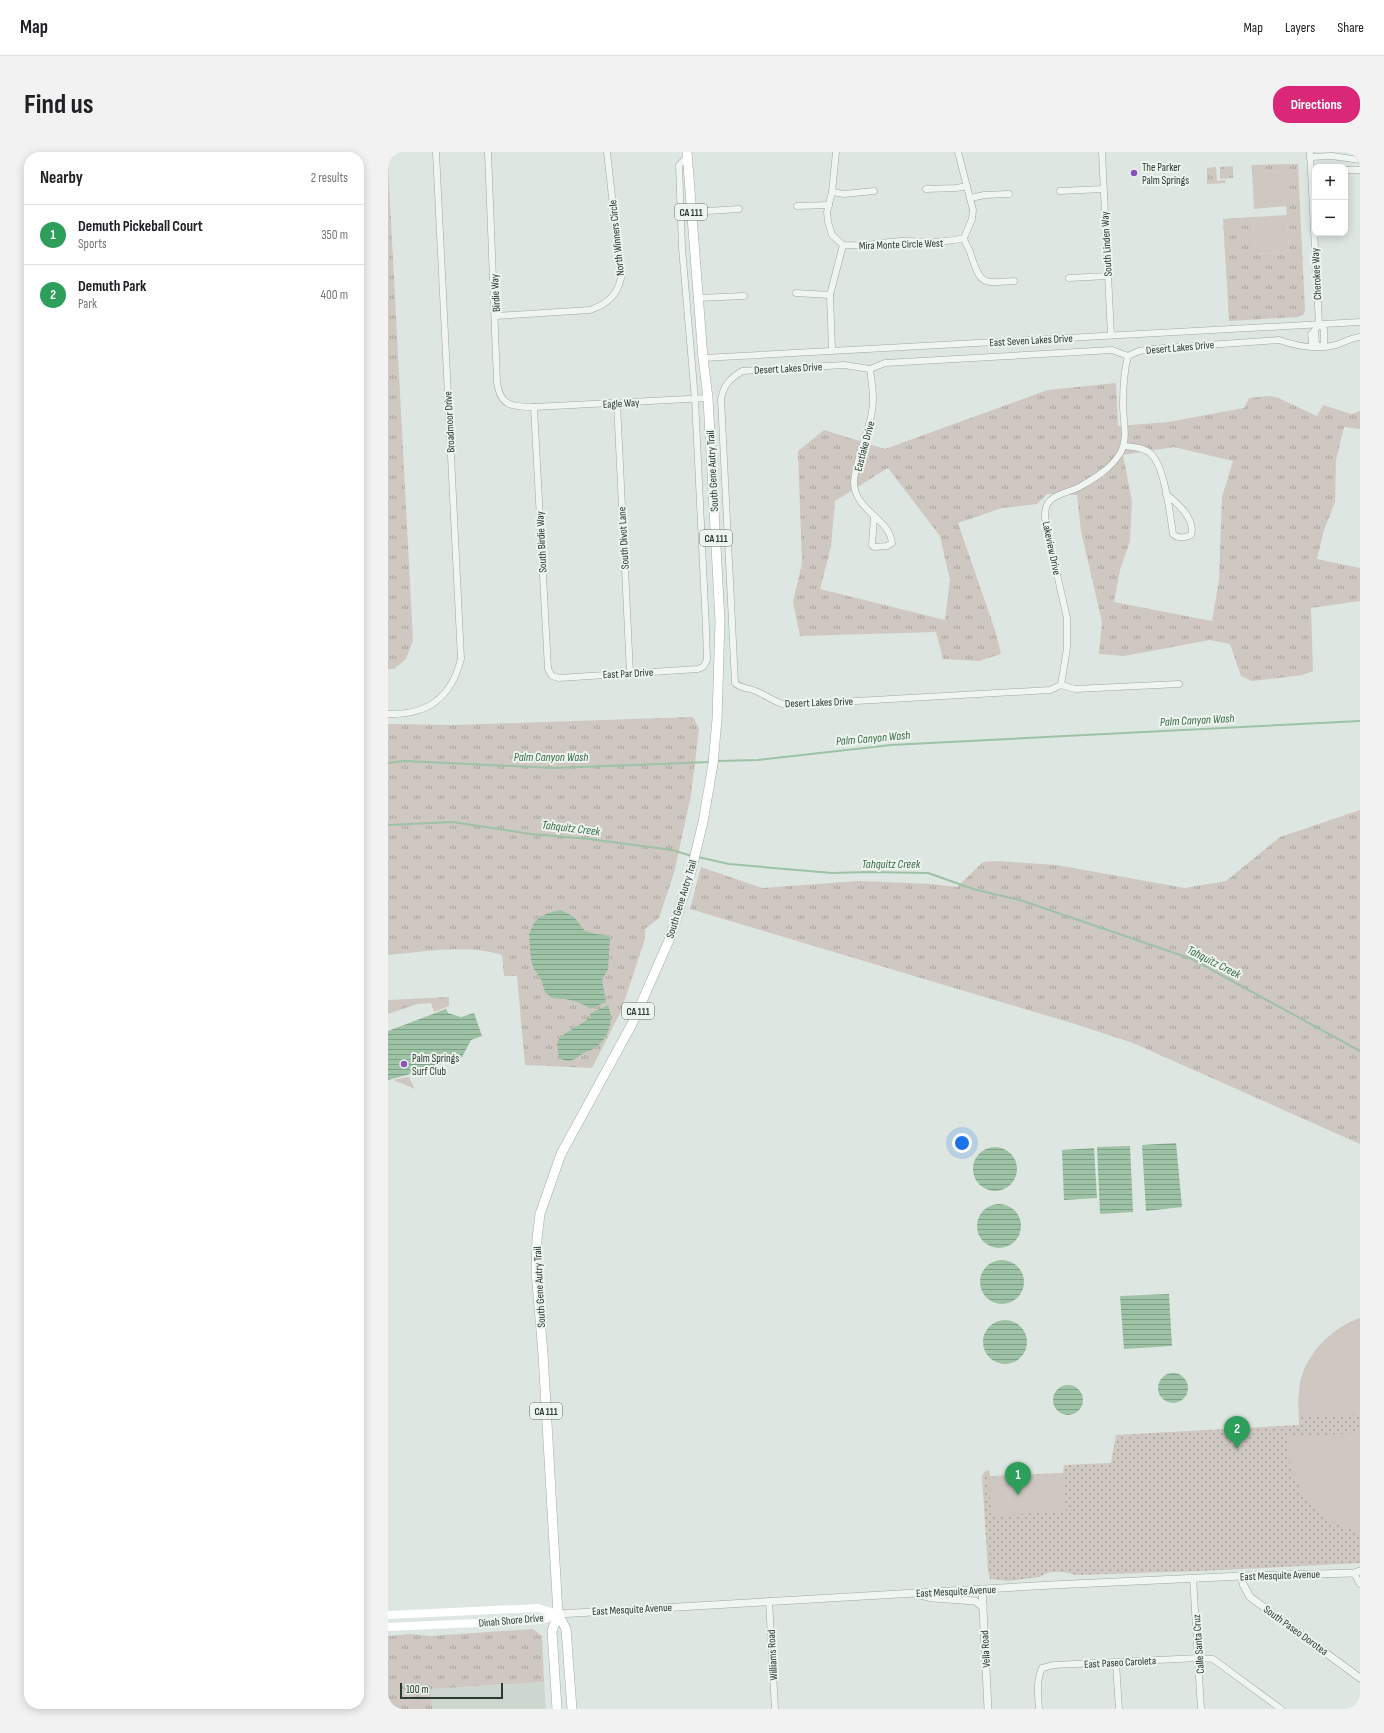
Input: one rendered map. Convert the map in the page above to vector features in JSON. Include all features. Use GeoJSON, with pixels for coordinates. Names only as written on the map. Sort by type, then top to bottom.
{"type":"FeatureCollection","features":[{"type":"Feature","properties":{"kind":"main road","name":"South Gene Autry Trail"},"geometry":{"type":"LineString","coordinates":[[557,1709],[552,1631],[558,1614],[543,1354],[536,1271],[537,1239],[540,1214],[561,1154],[632,1024],[667,944],[680,908],[697,848],[708,796],[713,764],[717,719],[720,621],[708,398],[698,298],[688,154]]}},
{"type":"Feature","properties":{"kind":"main road","name":"Dinah Shore Drive"},"geometry":{"type":"LineString","coordinates":[[388,1615],[538,1608],[558,1614]]}},
{"type":"Feature","properties":{"kind":"main road","name":"South Gene Autry Trail"},"geometry":{"type":"LineString","coordinates":[[558,1614],[566,1629],[572,1709]]}},
{"type":"Feature","properties":{"kind":"main road","name":"Dinah Shore Drive"},"geometry":{"type":"LineString","coordinates":[[388,1627],[541,1620],[558,1614]]}},
{"type":"Feature","properties":{"kind":"street","name":"Broadmoor Drive"},"geometry":{"type":"LineString","coordinates":[[388,714],[417,712],[438,701],[448,689],[458,672],[461,659],[436,152]]}},
{"type":"Feature","properties":{"kind":"street","name":"Birdie Way"},"geometry":{"type":"LineString","coordinates":[[488,152],[499,393],[508,404],[517,407],[534,407]]}},
{"type":"Feature","properties":{"kind":"street","name":"North Winners Circle"},"geometry":{"type":"LineString","coordinates":[[496,316],[590,310],[611,300],[619,288],[622,278],[607,152]]}},
{"type":"Feature","properties":{"kind":"street"},"geometry":{"type":"LineString","coordinates":[[832,350],[830,295],[844,245],[832,235],[827,212],[836,166],[836,152]]}},
{"type":"Feature","properties":{"kind":"street"},"geometry":{"type":"LineString","coordinates":[[958,152],[973,210],[972,219],[964,238],[971,253],[975,269],[979,278],[987,282],[1014,281]]}},
{"type":"Feature","properties":{"kind":"street","name":"South Linden Way"},"geometry":{"type":"LineString","coordinates":[[1102,152],[1111,335]]}},
{"type":"Feature","properties":{"kind":"street","name":"South Gene Autry Trail"},"geometry":{"type":"LineString","coordinates":[[688,154],[679,165],[682,248],[695,399],[706,628],[706,660],[703,667]]}},
{"type":"Feature","properties":{"kind":"street"},"geometry":{"type":"LineString","coordinates":[[1310,155],[1360,160]]}},
{"type":"Feature","properties":{"kind":"street","name":"Cherokee Way"},"geometry":{"type":"LineString","coordinates":[[1310,155],[1312,169]]}},
{"type":"Feature","properties":{"kind":"street"},"geometry":{"type":"LineString","coordinates":[[1345,158],[1346,164]]}},
{"type":"Feature","properties":{"kind":"street"},"geometry":{"type":"LineString","coordinates":[[1348,170],[1360,170]]}},
{"type":"Feature","properties":{"kind":"street"},"geometry":{"type":"LineString","coordinates":[[926,189],[967,186]]}},
{"type":"Feature","properties":{"kind":"street"},"geometry":{"type":"LineString","coordinates":[[1060,191],[1103,189]]}},
{"type":"Feature","properties":{"kind":"street"},"geometry":{"type":"LineString","coordinates":[[832,192],[844,194],[874,191]]}},
{"type":"Feature","properties":{"kind":"street"},"geometry":{"type":"LineString","coordinates":[[971,198],[984,195],[1009,194]]}},
{"type":"Feature","properties":{"kind":"street","name":"Cherokee Way"},"geometry":{"type":"LineString","coordinates":[[1314,200],[1317,327],[1324,329],[1324,344],[1318,346]]}},
{"type":"Feature","properties":{"kind":"street"},"geometry":{"type":"LineString","coordinates":[[797,206],[829,205]]}},
{"type":"Feature","properties":{"kind":"street"},"geometry":{"type":"LineString","coordinates":[[692,212],[739,209]]}},
{"type":"Feature","properties":{"kind":"street","name":"Mira Monte Circle West"},"geometry":{"type":"LineString","coordinates":[[844,245],[861,246],[901,242],[941,243],[964,238]]}},
{"type":"Feature","properties":{"kind":"street"},"geometry":{"type":"LineString","coordinates":[[1069,278],[1108,276]]}},
{"type":"Feature","properties":{"kind":"street"},"geometry":{"type":"LineString","coordinates":[[796,293],[830,295]]}},
{"type":"Feature","properties":{"kind":"street"},"geometry":{"type":"LineString","coordinates":[[698,298],[744,296]]}},
{"type":"Feature","properties":{"kind":"street","name":"East Seven Lakes Drive"},"geometry":{"type":"LineString","coordinates":[[703,358],[1111,335],[1317,327],[1360,322]]}},
{"type":"Feature","properties":{"kind":"street"},"geometry":{"type":"LineString","coordinates":[[1317,327],[1311,334],[1310,339],[1312,343],[1318,346]]}},
{"type":"Feature","properties":{"kind":"street","name":"Desert Lakes Drive"},"geometry":{"type":"LineString","coordinates":[[1179,684],[1075,689],[1061,685],[1050,690],[786,705],[776,703],[755,690],[739,686],[736,683],[721,399],[723,388],[742,371],[844,365],[870,369],[885,363],[1112,350],[1128,356],[1139,351],[1151,349],[1279,340],[1293,345],[1318,346],[1335,345],[1352,338],[1360,337]]}},
{"type":"Feature","properties":{"kind":"street"},"geometry":{"type":"LineString","coordinates":[[1128,356],[1125,372],[1123,404],[1125,446],[1141,448],[1151,454],[1158,466],[1166,494],[1173,534],[1177,537],[1184,538],[1191,535],[1192,524],[1177,503],[1166,494]]}},
{"type":"Feature","properties":{"kind":"street","name":"Eastlake Drive"},"geometry":{"type":"LineString","coordinates":[[870,369],[874,402],[872,417],[854,482],[856,494],[865,508],[874,517],[890,534],[892,543],[887,546],[874,547],[872,545],[874,517]]}},
{"type":"Feature","properties":{"kind":"street","name":"Eagle Way"},"geometry":{"type":"LineString","coordinates":[[534,407],[708,398]]}},
{"type":"Feature","properties":{"kind":"street","name":"South Divot Lane"},"geometry":{"type":"LineString","coordinates":[[617,403],[630,673]]}},
{"type":"Feature","properties":{"kind":"street","name":"South Birdie Way"},"geometry":{"type":"LineString","coordinates":[[534,407],[548,669],[552,676]]}},
{"type":"Feature","properties":{"kind":"street","name":"Lakeview Drive"},"geometry":{"type":"LineString","coordinates":[[1061,685],[1067,648],[1067,618],[1046,526],[1045,511],[1047,504],[1054,498],[1081,487],[1108,469],[1125,446]]}},
{"type":"Feature","properties":{"kind":"street","name":"East Par Drive"},"geometry":{"type":"LineString","coordinates":[[552,676],[559,678],[698,669],[703,667]]}},
{"type":"Feature","properties":{"kind":"street"},"geometry":{"type":"LineString","coordinates":[[1358,1573],[1360,1584]]}},
{"type":"Feature","properties":{"kind":"street","name":"East Mesquite Avenue"},"geometry":{"type":"LineString","coordinates":[[558,1614],[1193,1578],[1358,1573]]}},
{"type":"Feature","properties":{"kind":"street","name":"South Paseo Dorotea"},"geometry":{"type":"LineString","coordinates":[[1242,1576],[1243,1584],[1250,1597],[1360,1678]]}},
{"type":"Feature","properties":{"kind":"street","name":"Calle Santa Cruz"},"geometry":{"type":"LineString","coordinates":[[1193,1578],[1202,1709]]}},
{"type":"Feature","properties":{"kind":"street","name":"Vella Road"},"geometry":{"type":"LineString","coordinates":[[982,1589],[988,1709]]}},
{"type":"Feature","properties":{"kind":"street"},"geometry":{"type":"LineString","coordinates":[[912,1593],[933,1598],[975,1601],[983,1607]]}},
{"type":"Feature","properties":{"kind":"street","name":"Williams Road"},"geometry":{"type":"LineString","coordinates":[[769,1601],[775,1709]]}},
{"type":"Feature","properties":{"kind":"street","name":"East Paseo Caroleta"},"geometry":{"type":"LineString","coordinates":[[1039,1709],[1038,1683],[1042,1668],[1054,1666],[1199,1658],[1213,1659],[1281,1709]]}},
{"type":"Feature","properties":{"kind":"street"},"geometry":{"type":"LineString","coordinates":[[1116,1663],[1119,1709]]}},
{"type":"Feature","properties":{"kind":"shaded area"},"geometry":{"type":"Polygon","coordinates":[[[561,910],[574,917],[585,931],[606,935],[610,938],[608,969],[602,980],[606,1002],[590,1009],[587,1006],[567,999],[552,998],[545,992],[541,979],[534,969],[531,960],[529,934],[534,923],[548,913],[561,910]]]}},
{"type":"Feature","properties":{"kind":"shaded area"},"geometry":{"type":"Polygon","coordinates":[[[608,1005],[611,1017],[609,1030],[603,1041],[593,1049],[585,1052],[573,1060],[567,1061],[559,1058],[557,1043],[561,1038],[585,1021],[591,1013],[608,1005]]]}},
{"type":"Feature","properties":{"kind":"shaded area"},"geometry":{"type":"Polygon","coordinates":[[[446,1009],[448,1013],[461,1017],[474,1013],[482,1036],[471,1040],[462,1057],[388,1080],[388,1031],[446,1009]]]}},
{"type":"Feature","properties":{"kind":"shaded area"},"geometry":{"type":"Polygon","coordinates":[[[1176,1143],[1182,1207],[1146,1211],[1142,1145],[1176,1143]]]}},
{"type":"Feature","properties":{"kind":"shaded area"},"geometry":{"type":"Polygon","coordinates":[[[1130,1146],[1133,1212],[1100,1214],[1097,1147],[1130,1146]]]}},
{"type":"Feature","properties":{"kind":"shaded area"},"geometry":{"type":"Polygon","coordinates":[[[991,1147],[999,1147],[1004,1148],[1011,1153],[1016,1160],[1016,1178],[1011,1185],[1004,1190],[991,1191],[983,1188],[976,1181],[973,1173],[973,1165],[976,1157],[983,1150],[991,1147]]]}},
{"type":"Feature","properties":{"kind":"shaded area"},"geometry":{"type":"Polygon","coordinates":[[[1094,1148],[1097,1198],[1064,1200],[1062,1150],[1094,1148]]]}},
{"type":"Feature","properties":{"kind":"shaded area"},"geometry":{"type":"Polygon","coordinates":[[[995,1204],[1003,1204],[1015,1210],[1021,1222],[1021,1230],[1015,1242],[1003,1248],[995,1248],[983,1242],[977,1230],[977,1222],[983,1210],[995,1204]]]}},
{"type":"Feature","properties":{"kind":"shaded area"},"geometry":{"type":"Polygon","coordinates":[[[998,1260],[1006,1260],[1018,1266],[1024,1278],[1024,1286],[1018,1298],[1006,1304],[998,1304],[986,1298],[980,1286],[980,1278],[986,1266],[998,1260]]]}},
{"type":"Feature","properties":{"kind":"shaded area"},"geometry":{"type":"Polygon","coordinates":[[[1169,1294],[1172,1346],[1124,1349],[1120,1296],[1169,1294]]]}},
{"type":"Feature","properties":{"kind":"shaded area"},"geometry":{"type":"Polygon","coordinates":[[[1001,1320],[1009,1320],[1021,1326],[1027,1338],[1027,1346],[1021,1358],[1009,1364],[1001,1364],[989,1358],[983,1346],[983,1338],[989,1326],[1001,1320]]]}},
{"type":"Feature","properties":{"kind":"shaded area"},"geometry":{"type":"Polygon","coordinates":[[[1173,1373],[1184,1377],[1188,1388],[1184,1399],[1173,1403],[1162,1399],[1158,1388],[1162,1377],[1173,1373]]]}},
{"type":"Feature","properties":{"kind":"shaded area"},"geometry":{"type":"Polygon","coordinates":[[[1068,1385],[1079,1389],[1083,1400],[1079,1411],[1068,1415],[1057,1411],[1053,1400],[1057,1389],[1068,1385]]]}},
{"type":"Feature","properties":{"kind":"shaded area"},"geometry":{"type":"Polygon","coordinates":[[[544,1682],[546,1709],[432,1709],[431,1689],[544,1682]]]}},
{"type":"Feature","properties":{"kind":"green space"},"geometry":{"type":"Polygon","coordinates":[[[1298,164],[1305,311],[1303,315],[1298,317],[1229,321],[1223,219],[1253,217],[1255,254],[1289,252],[1284,171],[1252,172],[1251,165],[1298,164]]]}},
{"type":"Feature","properties":{"kind":"green space"},"geometry":{"type":"Polygon","coordinates":[[[388,165],[413,640],[406,659],[394,669],[388,669],[388,165]]]}},
{"type":"Feature","properties":{"kind":"green space"},"geometry":{"type":"Polygon","coordinates":[[[1233,166],[1233,178],[1220,179],[1220,167],[1233,166]]]}},
{"type":"Feature","properties":{"kind":"green space"},"geometry":{"type":"Polygon","coordinates":[[[1216,167],[1217,181],[1225,180],[1226,183],[1207,184],[1207,168],[1216,167]]]}},
{"type":"Feature","properties":{"kind":"green space"},"geometry":{"type":"Polygon","coordinates":[[[1284,171],[1287,206],[1254,209],[1252,172],[1284,171]]]}},
{"type":"Feature","properties":{"kind":"green space"},"geometry":{"type":"Polygon","coordinates":[[[1287,215],[1289,252],[1255,254],[1253,217],[1287,215]]]}},
{"type":"Feature","properties":{"kind":"green space"},"geometry":{"type":"Polygon","coordinates":[[[1116,383],[1118,426],[1168,422],[1244,408],[1249,398],[1267,396],[1276,397],[1317,416],[1323,405],[1351,414],[1360,411],[1360,429],[1344,427],[1336,460],[1335,502],[1324,530],[1317,559],[1360,568],[1360,601],[1311,608],[1313,671],[1303,675],[1252,681],[1241,676],[1230,644],[1210,640],[1124,656],[1099,654],[1102,622],[1081,531],[1077,495],[1047,494],[1037,504],[1002,508],[958,523],[996,633],[1001,654],[979,661],[943,659],[936,632],[800,636],[793,602],[802,563],[798,451],[824,430],[885,449],[1048,390],[1116,383]],[[1174,447],[1123,455],[1132,501],[1130,541],[1120,570],[1114,602],[1212,621],[1219,580],[1222,497],[1233,461],[1174,447]],[[888,468],[835,501],[831,547],[820,589],[945,620],[950,580],[940,536],[888,468]]]}},
{"type":"Feature","properties":{"kind":"green space"},"geometry":{"type":"Polygon","coordinates":[[[693,717],[699,729],[691,795],[674,873],[659,918],[645,929],[645,939],[621,1011],[592,1068],[525,1065],[517,976],[504,976],[502,955],[460,949],[388,955],[388,724],[453,725],[693,717]]]}},
{"type":"Feature","properties":{"kind":"green space"},"geometry":{"type":"Polygon","coordinates":[[[1360,810],[1360,1144],[1133,1043],[1075,1024],[690,909],[701,867],[762,888],[859,881],[931,884],[957,887],[983,862],[998,861],[1056,865],[1185,888],[1226,881],[1280,837],[1360,810]]]}},
{"type":"Feature","properties":{"kind":"green space"},"geometry":{"type":"Polygon","coordinates":[[[449,997],[449,1006],[434,1012],[431,1003],[417,1004],[388,1014],[388,1000],[449,997]]]}},
{"type":"Feature","properties":{"kind":"green space"},"geometry":{"type":"Polygon","coordinates":[[[407,1077],[409,1077],[415,1089],[393,1080],[407,1077]]]}},
{"type":"Feature","properties":{"kind":"green space"},"geometry":{"type":"Polygon","coordinates":[[[1360,1318],[1360,1563],[1200,1571],[1076,1575],[1053,1572],[1044,1574],[1040,1577],[1008,1581],[990,1579],[988,1570],[982,1477],[985,1472],[989,1470],[990,1476],[1063,1473],[1064,1465],[1111,1463],[1116,1435],[1299,1425],[1300,1387],[1310,1361],[1323,1342],[1331,1335],[1350,1322],[1360,1318]]]}},
{"type":"Feature","properties":{"kind":"green space"},"geometry":{"type":"Polygon","coordinates":[[[1360,1318],[1360,1414],[1299,1417],[1300,1383],[1303,1372],[1314,1352],[1330,1335],[1350,1322],[1360,1318]]]}},
{"type":"Feature","properties":{"kind":"green space"},"geometry":{"type":"Polygon","coordinates":[[[1360,1433],[1360,1532],[1344,1527],[1329,1519],[1306,1498],[1292,1469],[1288,1454],[1287,1437],[1360,1433]]]}},
{"type":"Feature","properties":{"kind":"green space"},"geometry":{"type":"Polygon","coordinates":[[[1064,1473],[1066,1511],[991,1516],[989,1478],[1064,1473]]]}},
{"type":"Feature","properties":{"kind":"green space"},"geometry":{"type":"Polygon","coordinates":[[[533,1629],[542,1636],[544,1682],[431,1689],[432,1709],[388,1709],[388,1636],[411,1634],[430,1636],[533,1629]]]}},
{"type":"Feature","properties":{"kind":"waterway","name":"Palm Canyon Wash"},"geometry":{"type":"LineString","coordinates":[[717,761],[758,760],[891,745],[1360,721]]}},
{"type":"Feature","properties":{"kind":"waterway","name":"Palm Canyon Wash"},"geometry":{"type":"LineString","coordinates":[[388,763],[404,761],[554,768],[710,762]]}},
{"type":"Feature","properties":{"kind":"waterway","name":"Tahquitz Creek"},"geometry":{"type":"LineString","coordinates":[[388,825],[453,822],[531,834],[589,839],[672,850],[692,856]]}},
{"type":"Feature","properties":{"kind":"waterway","name":"Tahquitz Creek"},"geometry":{"type":"LineString","coordinates":[[698,857],[729,864],[832,873],[928,873],[973,889],[1023,901],[1192,959],[1360,1051]]}},
{"type":"Feature","properties":{"kind":"place","name":"The Parker Palm Springs"},"geometry":{"type":"Point","coordinates":[1134,173]}},
{"type":"Feature","properties":{"kind":"place","name":"Palm Springs Surf Club"},"geometry":{"type":"Point","coordinates":[404,1064]}},
{"type":"Feature","properties":{"kind":"place","name":"Demuth Park"},"geometry":{"type":"Point","coordinates":[1237,1449]}},
{"type":"Feature","properties":{"kind":"place","name":"Demuth Pickeball Court"},"geometry":{"type":"Point","coordinates":[1018,1495]}}]}
